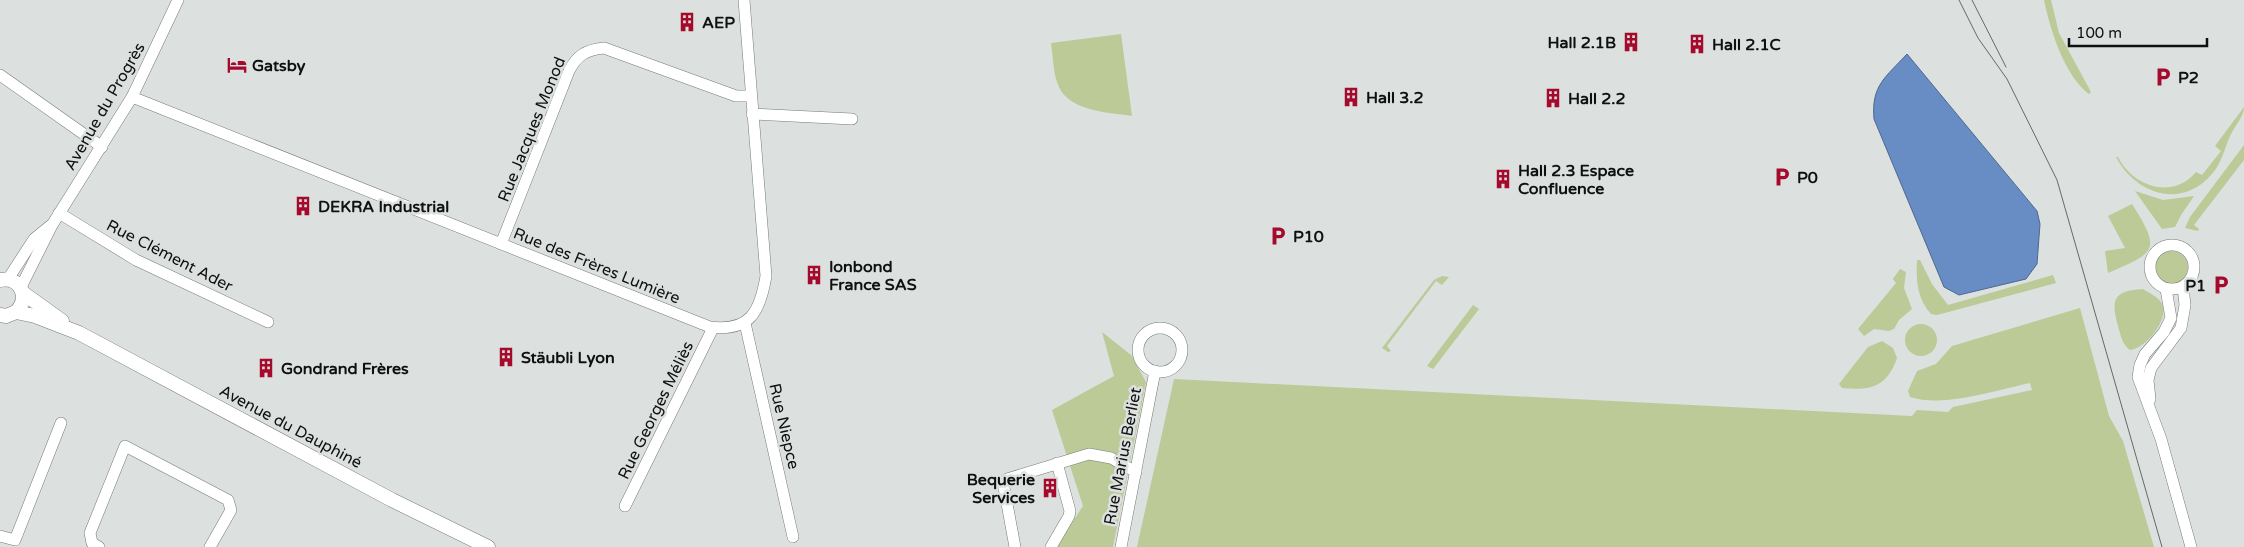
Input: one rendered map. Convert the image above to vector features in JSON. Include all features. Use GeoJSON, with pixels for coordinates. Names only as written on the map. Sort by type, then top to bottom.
{"type":"FeatureCollection","features":[{"type":"Feature","properties":{"kind":"main road","name":"Avenue du Dauphiné"},"geometry":{"type":"LineString","coordinates":[[4,280],[22,290],[79,333]]}},
{"type":"Feature","properties":{"kind":"main road"},"geometry":{"type":"LineString","coordinates":[[0,316],[16,312],[23,304],[22,290]]}},
{"type":"Feature","properties":{"kind":"main road","name":"Avenue du Dauphiné"},"geometry":{"type":"LineString","coordinates":[[16,312],[35,316],[79,333],[392,500],[488,547]]}},
{"type":"Feature","properties":{"kind":"street","name":"Avenue du Progrès"},"geometry":{"type":"LineString","coordinates":[[22,290],[52,225],[132,97],[178,0]]}},
{"type":"Feature","properties":{"kind":"street"},"geometry":{"type":"LineString","coordinates":[[744,0],[766,276],[759,302],[753,314],[745,323]]}},
{"type":"Feature","properties":{"kind":"street","name":"Rue Jacques Monod"},"geometry":{"type":"LineString","coordinates":[[502,244],[570,71],[579,56],[586,51],[604,48],[736,96],[751,96]]}},
{"type":"Feature","properties":{"kind":"street"},"geometry":{"type":"LineString","coordinates":[[0,75],[102,147]]}},
{"type":"Feature","properties":{"kind":"street","name":"Rue des Frères Lumière"},"geometry":{"type":"LineString","coordinates":[[132,97],[713,328],[738,327],[745,323]]}},
{"type":"Feature","properties":{"kind":"street"},"geometry":{"type":"LineString","coordinates":[[752,114],[852,119]]}},
{"type":"Feature","properties":{"kind":"street","name":"Rue Clément Ader"},"geometry":{"type":"LineString","coordinates":[[59,213],[136,260],[268,322]]}},
{"type":"Feature","properties":{"kind":"street","name":"Avenue du Progrès"},"geometry":{"type":"LineString","coordinates":[[4,280],[34,239],[52,225]]}},
{"type":"Feature","properties":{"kind":"street"},"geometry":{"type":"LineString","coordinates":[[2166,289],[2183,287],[2192,277],[2194,270],[2192,257],[2184,248],[2167,245],[2155,252],[2149,266],[2154,280],[2166,289],[2171,318],[2164,332],[2145,354],[2140,364],[2138,376],[2152,416],[2191,547]]}},
{"type":"Feature","properties":{"kind":"street"},"geometry":{"type":"LineString","coordinates":[[2152,416],[2148,380],[2150,368],[2181,328],[2185,305],[2183,287]]}},
{"type":"Feature","properties":{"kind":"street","name":"Rue Niepce"},"geometry":{"type":"LineString","coordinates":[[745,323],[793,537]]}},
{"type":"Feature","properties":{"kind":"street","name":"Rue Georges Méliès"},"geometry":{"type":"LineString","coordinates":[[625,506],[713,328]]}},
{"type":"Feature","properties":{"kind":"street","name":"Rue Marius Berliet"},"geometry":{"type":"LineString","coordinates":[[1121,547],[1155,371]]}},
{"type":"Feature","properties":{"kind":"street"},"geometry":{"type":"LineString","coordinates":[[0,536],[15,540],[61,422]]}},
{"type":"Feature","properties":{"kind":"street"},"geometry":{"type":"LineString","coordinates":[[99,547],[92,543],[90,533],[125,446],[228,500],[231,510],[210,547]]}},
{"type":"Feature","properties":{"kind":"street"},"geometry":{"type":"LineString","coordinates":[[1015,547],[1003,482],[1007,479],[1089,454],[1100,454],[1136,472]]}},
{"type":"Feature","properties":{"kind":"street"},"geometry":{"type":"LineString","coordinates":[[1051,547],[1070,511],[1057,463]]}},
{"type":"Feature","properties":{"kind":"green space"},"geometry":{"type":"Polygon","coordinates":[[[2044,0],[2051,0],[2059,33],[2091,92],[2089,94],[2080,86],[2065,64],[2054,37],[2044,0]]]}},
{"type":"Feature","properties":{"kind":"green space"},"geometry":{"type":"Polygon","coordinates":[[[1121,34],[1132,116],[1089,109],[1069,99],[1062,92],[1057,82],[1051,43],[1121,34]]]}},
{"type":"Feature","properties":{"kind":"green space"},"geometry":{"type":"Polygon","coordinates":[[[2244,107],[2215,170],[2199,186],[2186,192],[2159,193],[2146,188],[2124,170],[2116,157],[2133,176],[2143,182],[2154,186],[2176,186],[2187,181],[2196,172],[2202,175],[2221,151],[2215,146],[2244,107]]]}},
{"type":"Feature","properties":{"kind":"green space"},"geometry":{"type":"Polygon","coordinates":[[[2244,145],[2244,160],[2194,225],[2199,229],[2198,231],[2185,228],[2190,217],[2244,145]]]}},
{"type":"Feature","properties":{"kind":"green space"},"geometry":{"type":"Polygon","coordinates":[[[2135,191],[2163,200],[2194,196],[2175,227],[2162,229],[2135,191]]]}},
{"type":"Feature","properties":{"kind":"green space"},"geometry":{"type":"Polygon","coordinates":[[[2132,204],[2147,231],[2150,241],[2149,248],[2145,254],[2136,260],[2108,273],[2105,251],[2125,248],[2108,216],[2132,204]]]}},
{"type":"Feature","properties":{"kind":"green space"},"geometry":{"type":"Polygon","coordinates":[[[2171,251],[2183,256],[2188,268],[2183,280],[2171,285],[2159,280],[2154,268],[2159,256],[2171,251]]]}},
{"type":"Feature","properties":{"kind":"green space"},"geometry":{"type":"Polygon","coordinates":[[[1917,260],[1920,260],[1932,284],[1948,305],[2053,275],[2056,283],[1937,315],[1931,314],[1920,295],[1917,282],[1917,260]]]}},
{"type":"Feature","properties":{"kind":"green space"},"geometry":{"type":"Polygon","coordinates":[[[1900,269],[1906,272],[1904,288],[1912,309],[1899,320],[1894,329],[1889,331],[1874,329],[1864,336],[1858,329],[1896,283],[1893,279],[1900,269]]]}},
{"type":"Feature","properties":{"kind":"green space"},"geometry":{"type":"Polygon","coordinates":[[[1442,276],[1449,277],[1442,285],[1436,281],[1387,346],[1391,351],[1388,352],[1382,348],[1434,280],[1442,276]]]}},
{"type":"Feature","properties":{"kind":"green space"},"geometry":{"type":"Polygon","coordinates":[[[2143,289],[2161,302],[2164,310],[2155,332],[2149,339],[2130,350],[2125,345],[2121,336],[2116,317],[2115,303],[2120,294],[2143,289]]]}},
{"type":"Feature","properties":{"kind":"green space"},"geometry":{"type":"Polygon","coordinates":[[[1473,305],[1479,309],[1433,369],[1427,366],[1473,305]]]}},
{"type":"Feature","properties":{"kind":"green space"},"geometry":{"type":"Polygon","coordinates":[[[2080,308],[2109,416],[2123,441],[2154,547],[1137,547],[1174,379],[1912,416],[1917,410],[1948,412],[1953,407],[2032,390],[2030,383],[1970,397],[1938,400],[1910,397],[1908,391],[1917,371],[1936,364],[1952,346],[2080,308]]]}},
{"type":"Feature","properties":{"kind":"green space"},"geometry":{"type":"Polygon","coordinates":[[[1921,324],[1933,328],[1937,340],[1933,352],[1921,356],[1909,352],[1905,340],[1909,328],[1921,324]]]}},
{"type":"Feature","properties":{"kind":"green space"},"geometry":{"type":"Polygon","coordinates":[[[1102,332],[1131,355],[1146,382],[1113,547],[1056,547],[1083,506],[1052,410],[1114,376],[1102,332]]]}},
{"type":"Feature","properties":{"kind":"green space"},"geometry":{"type":"Polygon","coordinates":[[[1882,341],[1893,348],[1897,358],[1893,368],[1883,381],[1861,389],[1842,388],[1839,384],[1868,347],[1882,341]]]}},
{"type":"Feature","properties":{"kind":"water"},"geometry":{"type":"Polygon","coordinates":[[[1907,54],[2037,211],[2040,224],[2037,264],[2026,279],[1959,295],[1944,287],[1874,119],[1875,98],[1882,82],[1907,54]]]}},
{"type":"Feature","properties":{"kind":"tram line"},"geometry":{"type":"LineString","coordinates":[[1959,0],[1978,38],[2007,79],[2057,180],[2162,547]]}},
{"type":"Feature","properties":{"kind":"tram line"},"geometry":{"type":"LineString","coordinates":[[1972,0],[2006,67]]}},
{"type":"Feature","properties":{"kind":"place","name":"AEP"},"geometry":{"type":"Point","coordinates":[687,22]}},
{"type":"Feature","properties":{"kind":"place","name":"Hall 2.1B"},"geometry":{"type":"Point","coordinates":[1631,42]}},
{"type":"Feature","properties":{"kind":"place","name":"Hall 2.1C"},"geometry":{"type":"Point","coordinates":[1697,44]}},
{"type":"Feature","properties":{"kind":"place","name":"Gatsby"},"geometry":{"type":"Point","coordinates":[237,65]}},
{"type":"Feature","properties":{"kind":"place","name":"P2"},"geometry":{"type":"Point","coordinates":[2163,77]}},
{"type":"Feature","properties":{"kind":"place","name":"Hall 3.2"},"geometry":{"type":"Point","coordinates":[1351,97]}},
{"type":"Feature","properties":{"kind":"place","name":"Hall 2.2"},"geometry":{"type":"Point","coordinates":[1553,98]}},
{"type":"Feature","properties":{"kind":"place","name":"P0"},"geometry":{"type":"Point","coordinates":[1782,177]}},
{"type":"Feature","properties":{"kind":"place","name":"Hall 2.3 Espace Confluence"},"geometry":{"type":"Point","coordinates":[1503,179]}},
{"type":"Feature","properties":{"kind":"place","name":"DEKRA Industrial"},"geometry":{"type":"Point","coordinates":[303,206]}},
{"type":"Feature","properties":{"kind":"place","name":"P10"},"geometry":{"type":"Point","coordinates":[1278,236]}},
{"type":"Feature","properties":{"kind":"place","name":"Ionbond France SAS"},"geometry":{"type":"Point","coordinates":[814,275]}},
{"type":"Feature","properties":{"kind":"place","name":"P1"},"geometry":{"type":"Point","coordinates":[2221,285]}},
{"type":"Feature","properties":{"kind":"place","name":"Stäubli Lyon"},"geometry":{"type":"Point","coordinates":[506,357]}},
{"type":"Feature","properties":{"kind":"place","name":"Gondrand Frères"},"geometry":{"type":"Point","coordinates":[266,368]}},
{"type":"Feature","properties":{"kind":"place","name":"Bequerie Services"},"geometry":{"type":"Point","coordinates":[1050,488]}}]}
